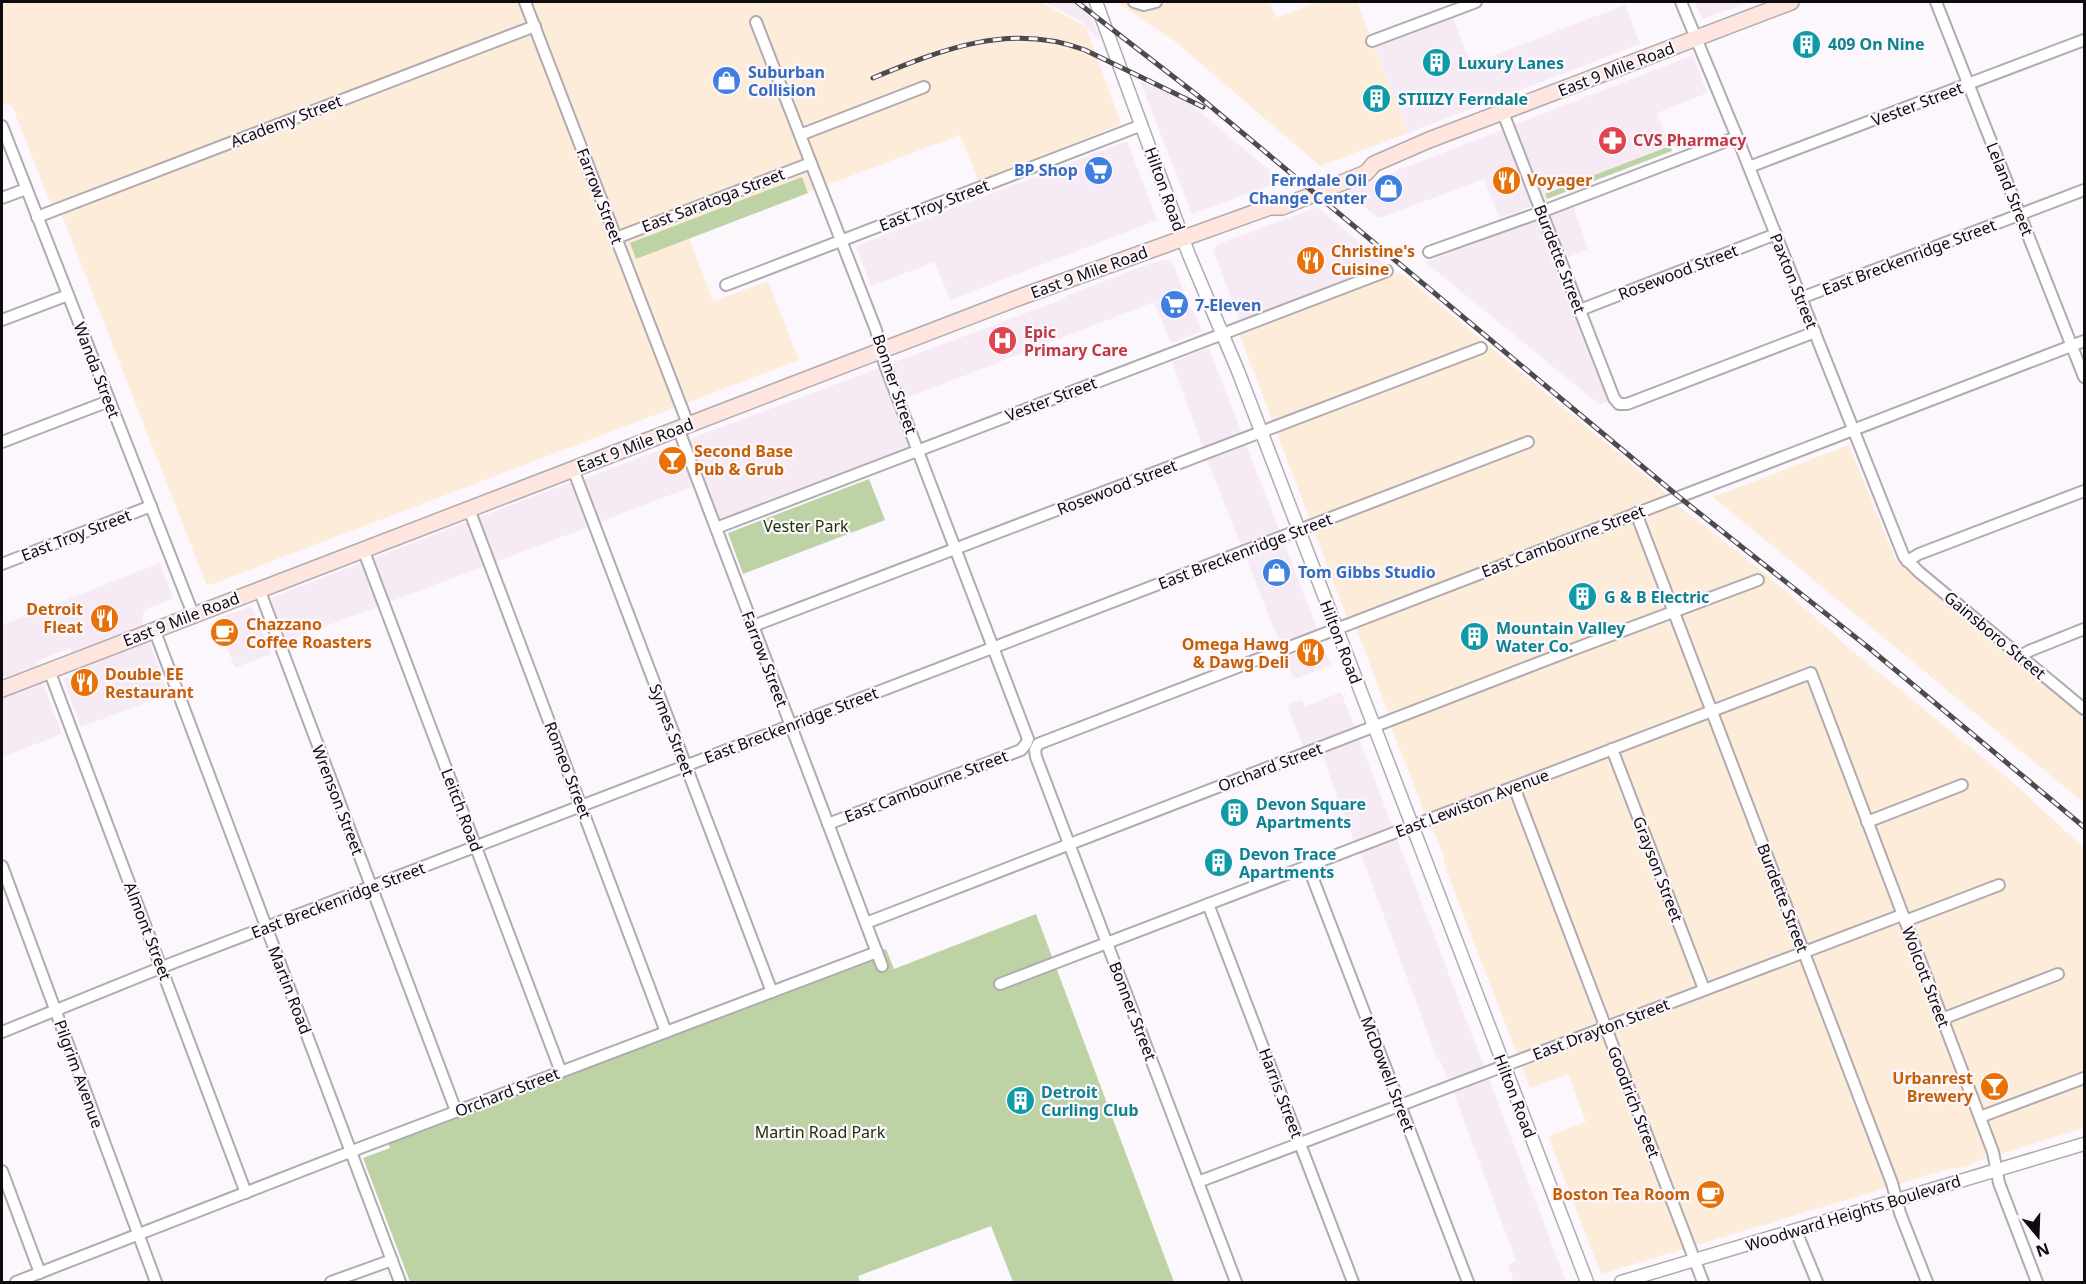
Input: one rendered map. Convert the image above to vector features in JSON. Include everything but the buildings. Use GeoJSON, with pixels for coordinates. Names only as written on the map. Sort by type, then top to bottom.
{"type":"FeatureCollection","features":[{"type":"Feature","properties":{"kind":"main road","name":"East 9 Mile Road"},"geometry":{"type":"LineString","coordinates":[[2,689],[882,350],[1183,238],[1270,207],[1282,207],[1366,173],[1374,164],[1429,140],[1791,2]]}},
{"type":"Feature","properties":{"kind":"street","name":"Farrow Street"},"geometry":{"type":"LineString","coordinates":[[525,2],[616,238],[683,426],[716,528],[882,966]]}},
{"type":"Feature","properties":{"kind":"street","name":"Hilton Road"},"geometry":{"type":"LineString","coordinates":[[1096,2],[1183,238],[1223,333],[1587,1282]]}},
{"type":"Feature","properties":{"kind":"street"},"geometry":{"type":"LineString","coordinates":[[1134,2],[1144,5],[1155,2]]}},
{"type":"Feature","properties":{"kind":"street"},"geometry":{"type":"LineString","coordinates":[[1372,41],[1476,2]]}},
{"type":"Feature","properties":{"kind":"street","name":"Paxton Street"},"geometry":{"type":"LineString","coordinates":[[1681,2],[1907,561]]}},
{"type":"Feature","properties":{"kind":"street","name":"Leland Street"},"geometry":{"type":"LineString","coordinates":[[1936,2],[2085,377]]}},
{"type":"Feature","properties":{"kind":"street","name":"Bonner Street"},"geometry":{"type":"LineString","coordinates":[[756,22],[841,241],[1026,735],[1027,742],[1024,747]]}},
{"type":"Feature","properties":{"kind":"street","name":"Academy Street"},"geometry":{"type":"LineString","coordinates":[[37,217],[535,26]]}},
{"type":"Feature","properties":{"kind":"street","name":"Vester Street"},"geometry":{"type":"LineString","coordinates":[[1749,167],[2085,40]]}},
{"type":"Feature","properties":{"kind":"street"},"geometry":{"type":"LineString","coordinates":[[800,135],[924,87]]}},
{"type":"Feature","properties":{"kind":"street","name":"Burdette Street"},"geometry":{"type":"LineString","coordinates":[[1503,113],[1614,398],[1619,404],[1627,404],[1815,332]]}},
{"type":"Feature","properties":{"kind":"street","name":"East Troy Street"},"geometry":{"type":"LineString","coordinates":[[726,285],[1142,125]]}},
{"type":"Feature","properties":{"kind":"street","name":"Wanda Street"},"geometry":{"type":"LineString","coordinates":[[2,126],[193,614]]}},
{"type":"Feature","properties":{"kind":"street"},"geometry":{"type":"LineString","coordinates":[[1429,252],[1541,212],[1737,136]]}},
{"type":"Feature","properties":{"kind":"street","name":"East Saratoga Street"},"geometry":{"type":"LineString","coordinates":[[616,238],[811,163]]}},
{"type":"Feature","properties":{"kind":"street"},"geometry":{"type":"LineString","coordinates":[[2,198],[26,189]]}},
{"type":"Feature","properties":{"kind":"street","name":"East Breckenridge Street"},"geometry":{"type":"LineString","coordinates":[[1801,298],[2085,190]]}},
{"type":"Feature","properties":{"kind":"street","name":"Rosewood Street"},"geometry":{"type":"LineString","coordinates":[[1580,310],[1776,234]]}},
{"type":"Feature","properties":{"kind":"street","name":"Vester Street"},"geometry":{"type":"LineString","coordinates":[[716,528],[1387,271]]}},
{"type":"Feature","properties":{"kind":"street"},"geometry":{"type":"LineString","coordinates":[[2,320],[68,295]]}},
{"type":"Feature","properties":{"kind":"street","name":"East Cambourne Street"},"geometry":{"type":"LineString","coordinates":[[1041,742],[2085,341]]}},
{"type":"Feature","properties":{"kind":"street","name":"Rosewood Street"},"geometry":{"type":"LineString","coordinates":[[753,626],[1481,348]]}},
{"type":"Feature","properties":{"kind":"street"},"geometry":{"type":"LineString","coordinates":[[2,442],[109,401]]}},
{"type":"Feature","properties":{"kind":"street","name":"East Breckenridge Street"},"geometry":{"type":"LineString","coordinates":[[2,1032],[161,968],[1528,442]]}},
{"type":"Feature","properties":{"kind":"street","name":"Symes Street"},"geometry":{"type":"LineString","coordinates":[[573,468],[772,992]]}},
{"type":"Feature","properties":{"kind":"street"},"geometry":{"type":"LineString","coordinates":[[1907,561],[1919,554],[2085,491]]}},
{"type":"Feature","properties":{"kind":"street","name":"East Troy Street"},"geometry":{"type":"LineString","coordinates":[[2,564],[151,506]]}},
{"type":"Feature","properties":{"kind":"street","name":"Romeo Street"},"geometry":{"type":"LineString","coordinates":[[469,509],[666,1032]]}},
{"type":"Feature","properties":{"kind":"street","name":"Burdette Street"},"geometry":{"type":"LineString","coordinates":[[1636,513],[1894,1187],[1900,1213],[1927,1282]]}},
{"type":"Feature","properties":{"kind":"street","name":"Leitch Road"},"geometry":{"type":"LineString","coordinates":[[363,549],[561,1072]]}},
{"type":"Feature","properties":{"kind":"street","name":"Gainsboro Street"},"geometry":{"type":"LineString","coordinates":[[1907,561],[2085,709]]}},
{"type":"Feature","properties":{"kind":"street","name":"Orchard Street"},"geometry":{"type":"LineString","coordinates":[[866,922],[1758,580]]}},
{"type":"Feature","properties":{"kind":"street","name":"Wrenson Street"},"geometry":{"type":"LineString","coordinates":[[259,590],[456,1111]]}},
{"type":"Feature","properties":{"kind":"street","name":"Martin Road"},"geometry":{"type":"LineString","coordinates":[[154,629],[400,1282]]}},
{"type":"Feature","properties":{"kind":"street"},"geometry":{"type":"LineString","coordinates":[[2021,656],[2085,629]]}},
{"type":"Feature","properties":{"kind":"street","name":"Almont Street"},"geometry":{"type":"LineString","coordinates":[[49,670],[246,1193]]}},
{"type":"Feature","properties":{"kind":"street","name":"East Lewiston Avenue"},"geometry":{"type":"LineString","coordinates":[[1000,984],[1810,673]]}},
{"type":"Feature","properties":{"kind":"street","name":"Wolcott Street"},"geometry":{"type":"LineString","coordinates":[[1810,673],[1980,1117],[1994,1157],[1999,1183],[2037,1282]]}},
{"type":"Feature","properties":{"kind":"street","name":"Bonner Street"},"geometry":{"type":"LineString","coordinates":[[1041,742],[1036,747],[1035,753],[1236,1282]]}},
{"type":"Feature","properties":{"kind":"street","name":"East Cambourne Street"},"geometry":{"type":"LineString","coordinates":[[828,824],[1024,747]]}},
{"type":"Feature","properties":{"kind":"street","name":"Grayson Street"},"geometry":{"type":"LineString","coordinates":[[1612,749],[1704,989]]}},
{"type":"Feature","properties":{"kind":"street"},"geometry":{"type":"LineString","coordinates":[[1867,822],[1962,785]]}},
{"type":"Feature","properties":{"kind":"street","name":"Goodrich Street"},"geometry":{"type":"LineString","coordinates":[[1514,787],[1703,1282]]}},
{"type":"Feature","properties":{"kind":"street","name":"Pilgrim Avenue"},"geometry":{"type":"LineString","coordinates":[[2,866],[156,1282]]}},
{"type":"Feature","properties":{"kind":"street","name":"McDowell Street"},"geometry":{"type":"LineString","coordinates":[[1308,866],[1468,1282]]}},
{"type":"Feature","properties":{"kind":"street","name":"East Drayton Street"},"geometry":{"type":"LineString","coordinates":[[1198,1182],[1704,989],[1999,885]]}},
{"type":"Feature","properties":{"kind":"street","name":"Harris Street"},"geometry":{"type":"LineString","coordinates":[[1208,904],[1353,1282]]}},
{"type":"Feature","properties":{"kind":"street","name":"Orchard Street"},"geometry":{"type":"LineString","coordinates":[[16,1282],[456,1111],[877,952]]}},
{"type":"Feature","properties":{"kind":"street"},"geometry":{"type":"LineString","coordinates":[[1942,1018],[2058,974]]}},
{"type":"Feature","properties":{"kind":"street"},"geometry":{"type":"LineString","coordinates":[[1980,1117],[2085,1078]]}},
{"type":"Feature","properties":{"kind":"street","name":"Woodward Heights Boulevard"},"geometry":{"type":"LineString","coordinates":[[1621,1282],[2085,1144]]}},
{"type":"Feature","properties":{"kind":"street"},"geometry":{"type":"LineString","coordinates":[[2,1171],[40,1273]]}},
{"type":"Feature","properties":{"kind":"street"},"geometry":{"type":"LineString","coordinates":[[1796,1231],[1817,1282]]}},
{"type":"Feature","properties":{"kind":"street"},"geometry":{"type":"LineString","coordinates":[[331,1282],[392,1260]]}},
{"type":"Feature","properties":{"kind":"shaded area"},"geometry":{"type":"Polygon","coordinates":[[[2,2],[1041,2],[1086,27],[1121,124],[979,182],[960,135],[808,192],[802,177],[630,244],[636,258],[689,238],[713,301],[768,281],[799,360],[207,586],[63,218],[50,202],[12,106],[3,104],[2,2]]]}},
{"type":"Feature","properties":{"kind":"shaded area"},"geometry":{"type":"Polygon","coordinates":[[[1044,2],[1084,2],[1102,42],[1078,19],[1044,2]]]}},
{"type":"Feature","properties":{"kind":"shaded area"},"geometry":{"type":"Polygon","coordinates":[[[1116,2],[1270,2],[1276,18],[1317,2],[1357,2],[1408,133],[1320,166],[1177,43],[1116,2]]]}},
{"type":"Feature","properties":{"kind":"shaded area"},"geometry":{"type":"Polygon","coordinates":[[[1695,2],[1749,2],[1702,19],[1695,2]]]}},
{"type":"Feature","properties":{"kind":"shaded area"},"geometry":{"type":"Polygon","coordinates":[[[1625,5],[1640,44],[1408,133],[1375,47],[1453,18],[1471,64],[1625,5]]]}},
{"type":"Feature","properties":{"kind":"shaded area"},"geometry":{"type":"Polygon","coordinates":[[[1693,55],[1707,93],[1657,113],[1670,146],[1545,194],[1547,201],[1499,218],[1484,179],[1379,218],[1343,192],[1693,55]]]}},
{"type":"Feature","properties":{"kind":"shaded area"},"geometry":{"type":"Polygon","coordinates":[[[1140,81],[1186,100],[1282,181],[1192,214],[1140,81]]]}},
{"type":"Feature","properties":{"kind":"shaded area"},"geometry":{"type":"Polygon","coordinates":[[[1127,141],[1157,220],[950,300],[935,262],[871,286],[856,246],[1127,141]]]}},
{"type":"Feature","properties":{"kind":"shaded area"},"geometry":{"type":"Polygon","coordinates":[[[1573,206],[1588,249],[1554,263],[1608,402],[1600,405],[1425,262],[1573,206]]]}},
{"type":"Feature","properties":{"kind":"shaded area"},"geometry":{"type":"Polygon","coordinates":[[[1317,207],[1379,258],[1384,266],[1240,321],[1213,250],[1217,248],[1216,245],[1317,207]]]}},
{"type":"Feature","properties":{"kind":"shaded area"},"geometry":{"type":"Polygon","coordinates":[[[1172,261],[1191,310],[1202,331],[1171,343],[1154,302],[899,401],[915,446],[714,522],[699,484],[599,522],[583,479],[1066,298],[1065,296],[1149,264],[1172,261]]]}},
{"type":"Feature","properties":{"kind":"shaded area"},"geometry":{"type":"Polygon","coordinates":[[[1400,272],[1659,487],[1676,504],[1765,573],[1849,648],[2009,779],[2084,848],[2084,1128],[1980,1160],[1966,1167],[1945,1170],[1601,1274],[1548,1136],[1586,1122],[1568,1074],[1530,1088],[1445,867],[1444,857],[1392,729],[1388,712],[1357,630],[1346,615],[1239,333],[1400,272]]]}},
{"type":"Feature","properties":{"kind":"shaded area"},"geometry":{"type":"Polygon","coordinates":[[[1209,348],[1331,665],[1294,679],[1208,462],[1172,362],[1209,348]]]}},
{"type":"Feature","properties":{"kind":"shaded area"},"geometry":{"type":"Polygon","coordinates":[[[1849,445],[1896,560],[2084,717],[2084,803],[1713,497],[1849,445]]]}},
{"type":"Feature","properties":{"kind":"shaded area"},"geometry":{"type":"Polygon","coordinates":[[[571,482],[588,527],[286,641],[270,598],[571,482]]]}},
{"type":"Feature","properties":{"kind":"shaded area"},"geometry":{"type":"Polygon","coordinates":[[[160,563],[173,598],[144,610],[142,620],[168,694],[81,727],[63,679],[80,672],[70,648],[35,662],[62,734],[2,757],[2,625],[160,563]]]}},
{"type":"Feature","properties":{"kind":"shaded area"},"geometry":{"type":"Polygon","coordinates":[[[252,606],[271,654],[235,668],[216,619],[252,606]]]}},
{"type":"Feature","properties":{"kind":"shaded area"},"geometry":{"type":"Polygon","coordinates":[[[1341,692],[1566,1282],[1514,1282],[1508,1265],[1516,1261],[1454,1093],[1437,1058],[1322,754],[1308,759],[1287,705],[1302,700],[1305,707],[1341,692]]]}},
{"type":"Feature","properties":{"kind":"green space"},"geometry":{"type":"Polygon","coordinates":[[[1670,146],[1672,151],[1547,199],[1545,194],[1670,146]]]}},
{"type":"Feature","properties":{"kind":"green space"},"geometry":{"type":"Polygon","coordinates":[[[802,177],[808,193],[636,259],[630,243],[802,177]]]}},
{"type":"Feature","properties":{"kind":"green space","name":"Vester Park"},"geometry":{"type":"Polygon","coordinates":[[[869,479],[885,520],[743,574],[728,533],[869,479]]]}},
{"type":"Feature","properties":{"kind":"green space","name":"Martin Road Park"},"geometry":{"type":"Polygon","coordinates":[[[1036,914],[1174,1282],[1013,1282],[991,1226],[858,1276],[860,1282],[410,1282],[363,1158],[390,1148],[386,1138],[886,949],[894,969],[1036,914]]]}},
{"type":"Feature","properties":{"kind":"railway"},"geometry":{"type":"LineString","coordinates":[[1077,2],[1197,95],[1679,497],[1869,648],[2084,827]]}},
{"type":"Feature","properties":{"kind":"railway"},"geometry":{"type":"LineString","coordinates":[[873,78],[951,49],[1003,39],[1030,38],[1057,42],[1085,50],[1203,107]]}},
{"type":"Feature","properties":{"kind":"place","name":"409 On Nine"},"geometry":{"type":"Point","coordinates":[1807,44]}},
{"type":"Feature","properties":{"kind":"place","name":"Luxury Lanes"},"geometry":{"type":"Point","coordinates":[1437,63]}},
{"type":"Feature","properties":{"kind":"place","name":"Suburban Collision"},"geometry":{"type":"Point","coordinates":[727,81]}},
{"type":"Feature","properties":{"kind":"place","name":"STIIIZY Ferndale"},"geometry":{"type":"Point","coordinates":[1377,99]}},
{"type":"Feature","properties":{"kind":"place","name":"CVS Pharmacy"},"geometry":{"type":"Point","coordinates":[1612,140]}},
{"type":"Feature","properties":{"kind":"place","name":"BP Shop"},"geometry":{"type":"Point","coordinates":[1099,170]}},
{"type":"Feature","properties":{"kind":"place","name":"Voyager"},"geometry":{"type":"Point","coordinates":[1506,180]}},
{"type":"Feature","properties":{"kind":"place","name":"Ferndale Oil Change Center"},"geometry":{"type":"Point","coordinates":[1388,189]}},
{"type":"Feature","properties":{"kind":"place","name":"Christine's Cuisine"},"geometry":{"type":"Point","coordinates":[1310,260]}},
{"type":"Feature","properties":{"kind":"place","name":"7-Eleven"},"geometry":{"type":"Point","coordinates":[1174,305]}},
{"type":"Feature","properties":{"kind":"place","name":"Epic Primary Care"},"geometry":{"type":"Point","coordinates":[1003,341]}},
{"type":"Feature","properties":{"kind":"place","name":"Second Base Pub & Grub"},"geometry":{"type":"Point","coordinates":[673,460]}},
{"type":"Feature","properties":{"kind":"place","name":"Tom Gibbs Studio"},"geometry":{"type":"Point","coordinates":[1277,572]}},
{"type":"Feature","properties":{"kind":"place","name":"G & B Electric"},"geometry":{"type":"Point","coordinates":[1583,597]}},
{"type":"Feature","properties":{"kind":"place","name":"Detroit Fleat"},"geometry":{"type":"Point","coordinates":[104,618]}},
{"type":"Feature","properties":{"kind":"place","name":"Chazzano Coffee Roasters"},"geometry":{"type":"Point","coordinates":[225,633]}},
{"type":"Feature","properties":{"kind":"place","name":"Mountain Valley Water Co."},"geometry":{"type":"Point","coordinates":[1475,637]}},
{"type":"Feature","properties":{"kind":"place","name":"Omega Hawg & Dawg Deli"},"geometry":{"type":"Point","coordinates":[1310,653]}},
{"type":"Feature","properties":{"kind":"place","name":"Double EE Restaurant"},"geometry":{"type":"Point","coordinates":[84,683]}},
{"type":"Feature","properties":{"kind":"place","name":"Devon Square Apartments"},"geometry":{"type":"Point","coordinates":[1235,813]}},
{"type":"Feature","properties":{"kind":"place","name":"Devon Trace Apartments"},"geometry":{"type":"Point","coordinates":[1218,863]}},
{"type":"Feature","properties":{"kind":"place","name":"Urbanrest Brewery"},"geometry":{"type":"Point","coordinates":[1994,1087]}},
{"type":"Feature","properties":{"kind":"place","name":"Detroit Curling Club"},"geometry":{"type":"Point","coordinates":[1020,1101]}},
{"type":"Feature","properties":{"kind":"place","name":"Boston Tea Room"},"geometry":{"type":"Point","coordinates":[1711,1194]}}]}
